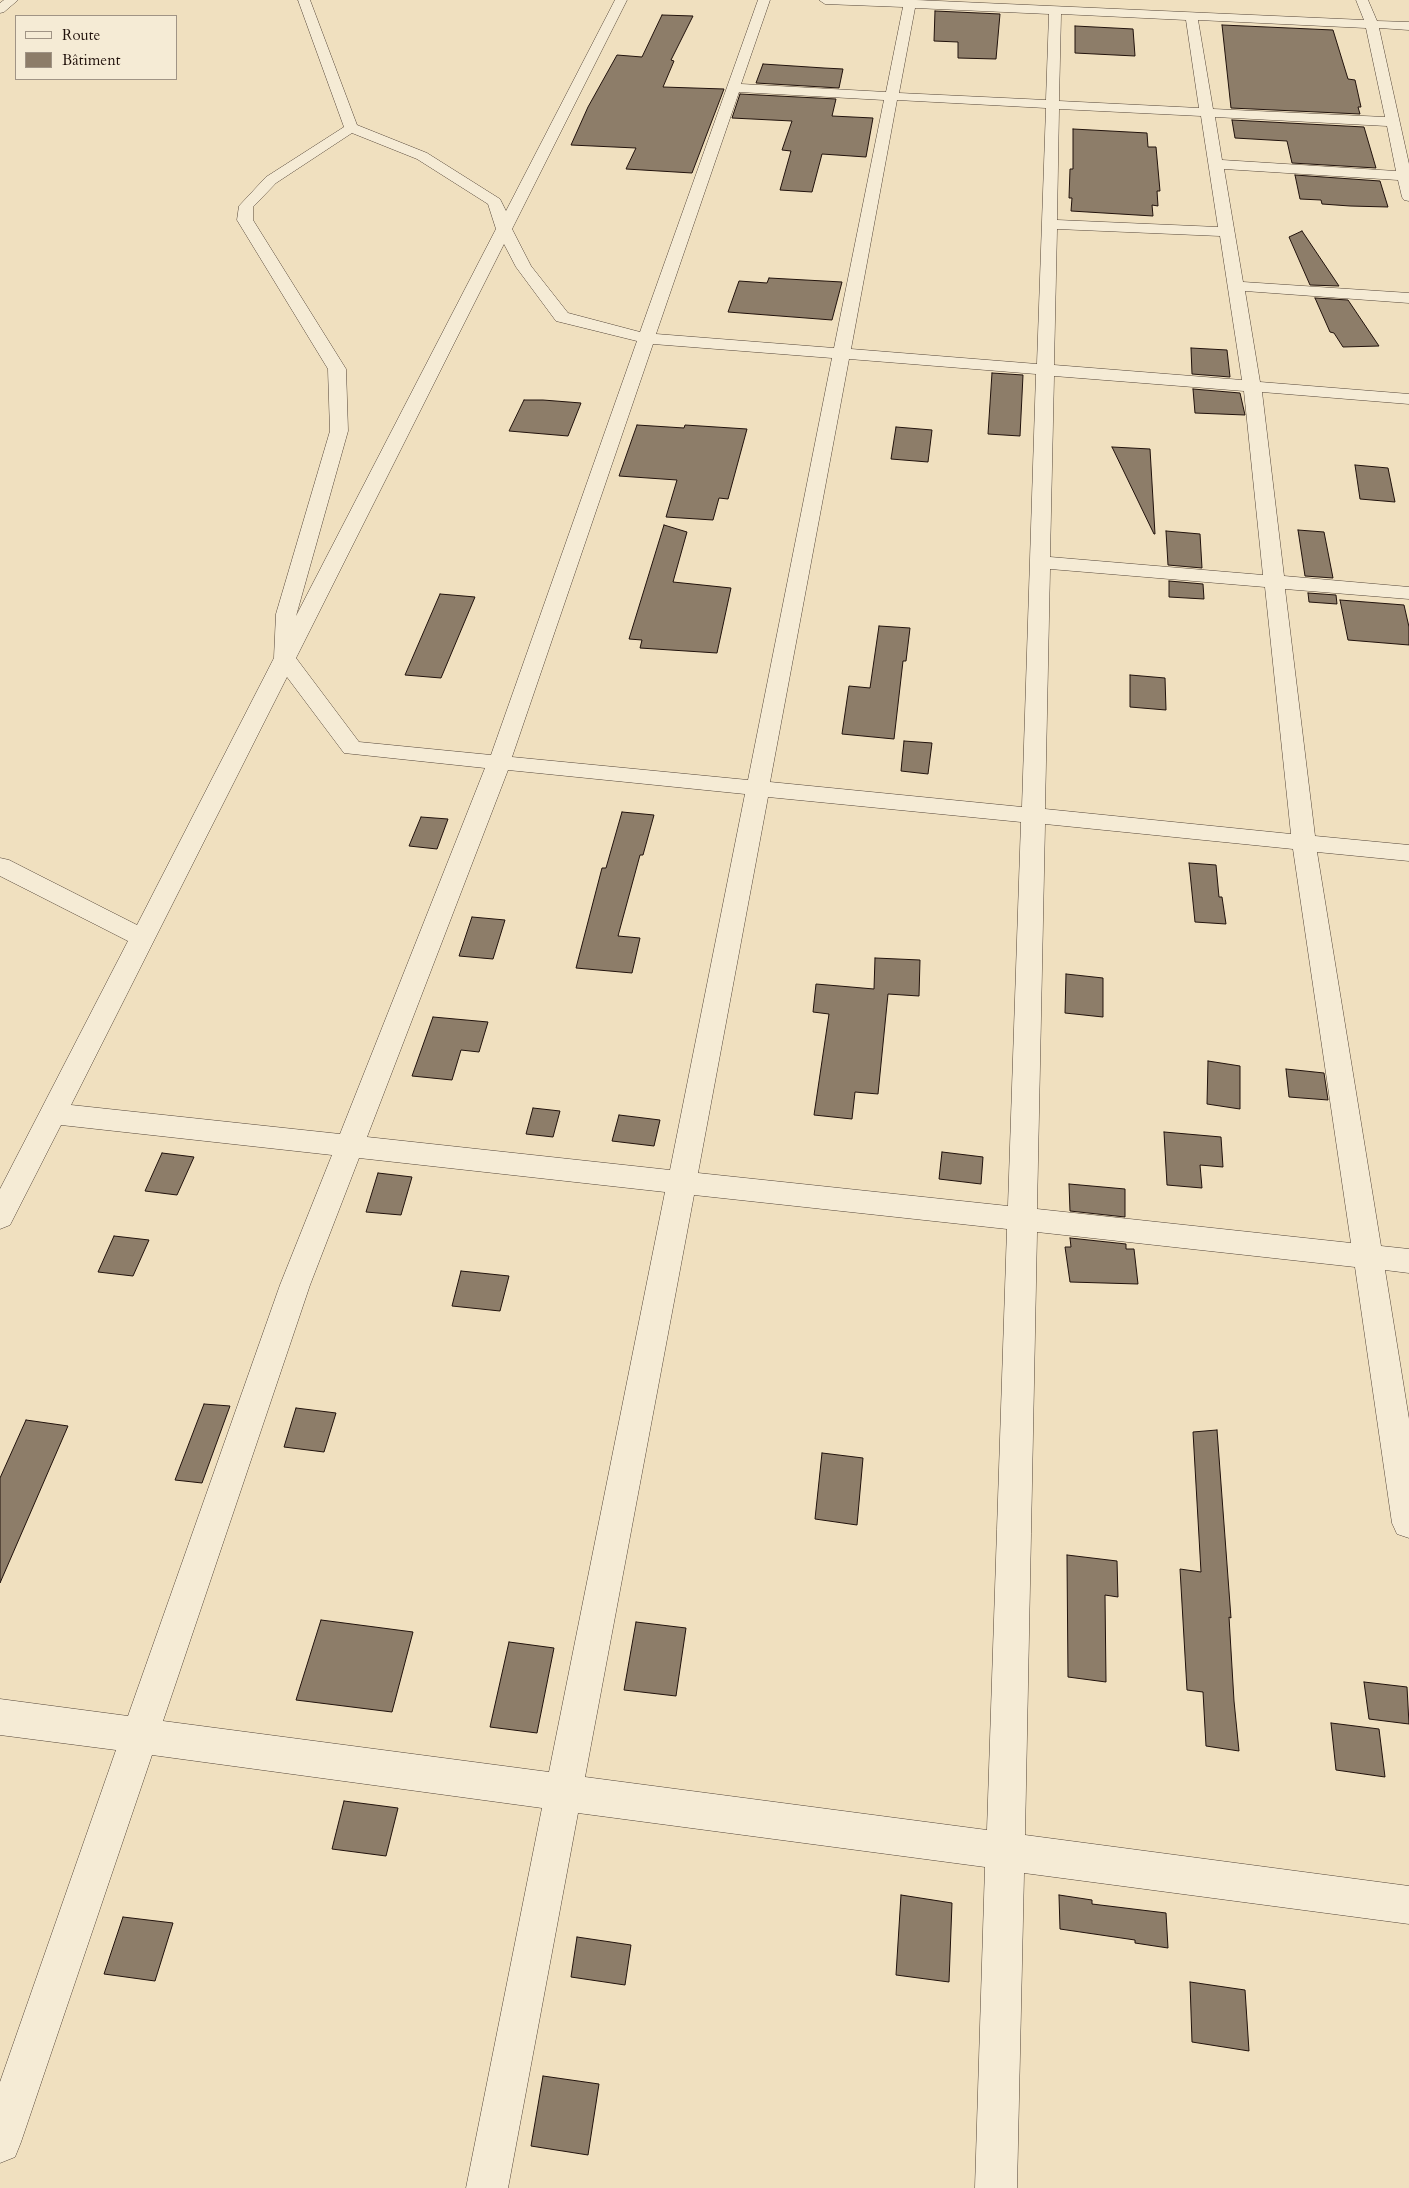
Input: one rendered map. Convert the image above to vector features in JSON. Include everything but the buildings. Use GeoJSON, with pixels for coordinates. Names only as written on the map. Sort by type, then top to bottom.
{"type":"FeatureCollection","features":[{"type":"Feature","properties":{"kind":"street"},"geometry":{"type":"LineString","coordinates":[[0,9],[12,0]]}},
{"type":"Feature","properties":{"kind":"street"},"geometry":{"type":"LineString","coordinates":[[304,0],[351,128],[422,156],[495,202],[504,229],[524,268],[562,317],[646,338],[1409,399]]}},
{"type":"Feature","properties":{"kind":"street"},"geometry":{"type":"LineString","coordinates":[[0,1217],[621,0]]}},
{"type":"Feature","properties":{"kind":"street"},"geometry":{"type":"LineString","coordinates":[[0,2142],[295,1285],[499,762],[764,0]]}},
{"type":"Feature","properties":{"kind":"street"},"geometry":{"type":"LineString","coordinates":[[826,0],[1038,6],[1409,26]]}},
{"type":"Feature","properties":{"kind":"street"},"geometry":{"type":"LineString","coordinates":[[1362,0],[1372,24],[1409,196]]}},
{"type":"Feature","properties":{"kind":"street"},"geometry":{"type":"LineString","coordinates":[[487,2188],[909,2]]}},
{"type":"Feature","properties":{"kind":"street"},"geometry":{"type":"LineString","coordinates":[[996,2188],[1052,106],[1038,6]]}},
{"type":"Feature","properties":{"kind":"street"},"geometry":{"type":"LineString","coordinates":[[1191,15],[1252,386],[1304,843],[1409,1523]]}},
{"type":"Feature","properties":{"kind":"street"},"geometry":{"type":"LineString","coordinates":[[733,88],[1207,114],[1393,122]]}},
{"type":"Feature","properties":{"kind":"street"},"geometry":{"type":"LineString","coordinates":[[351,128],[271,180],[246,206],[245,220],[337,368],[339,431],[286,614],[284,660],[352,748],[1409,853]]}},
{"type":"Feature","properties":{"kind":"street"},"geometry":{"type":"LineString","coordinates":[[1215,164],[1404,176]]}},
{"type":"Feature","properties":{"kind":"street"},"geometry":{"type":"LineString","coordinates":[[1049,224],[1226,232]]}},
{"type":"Feature","properties":{"kind":"street"},"geometry":{"type":"LineString","coordinates":[[1236,286],[1409,298]]}},
{"type":"Feature","properties":{"kind":"street"},"geometry":{"type":"LineString","coordinates":[[1040,562],[1409,593]]}},
{"type":"Feature","properties":{"kind":"street"},"geometry":{"type":"LineString","coordinates":[[0,866],[142,938]]}},
{"type":"Feature","properties":{"kind":"street"},"geometry":{"type":"LineString","coordinates":[[53,1114],[1409,1261]]}},
{"type":"Feature","properties":{"kind":"street"},"geometry":{"type":"LineString","coordinates":[[0,1717],[1409,1905]]}}]}
